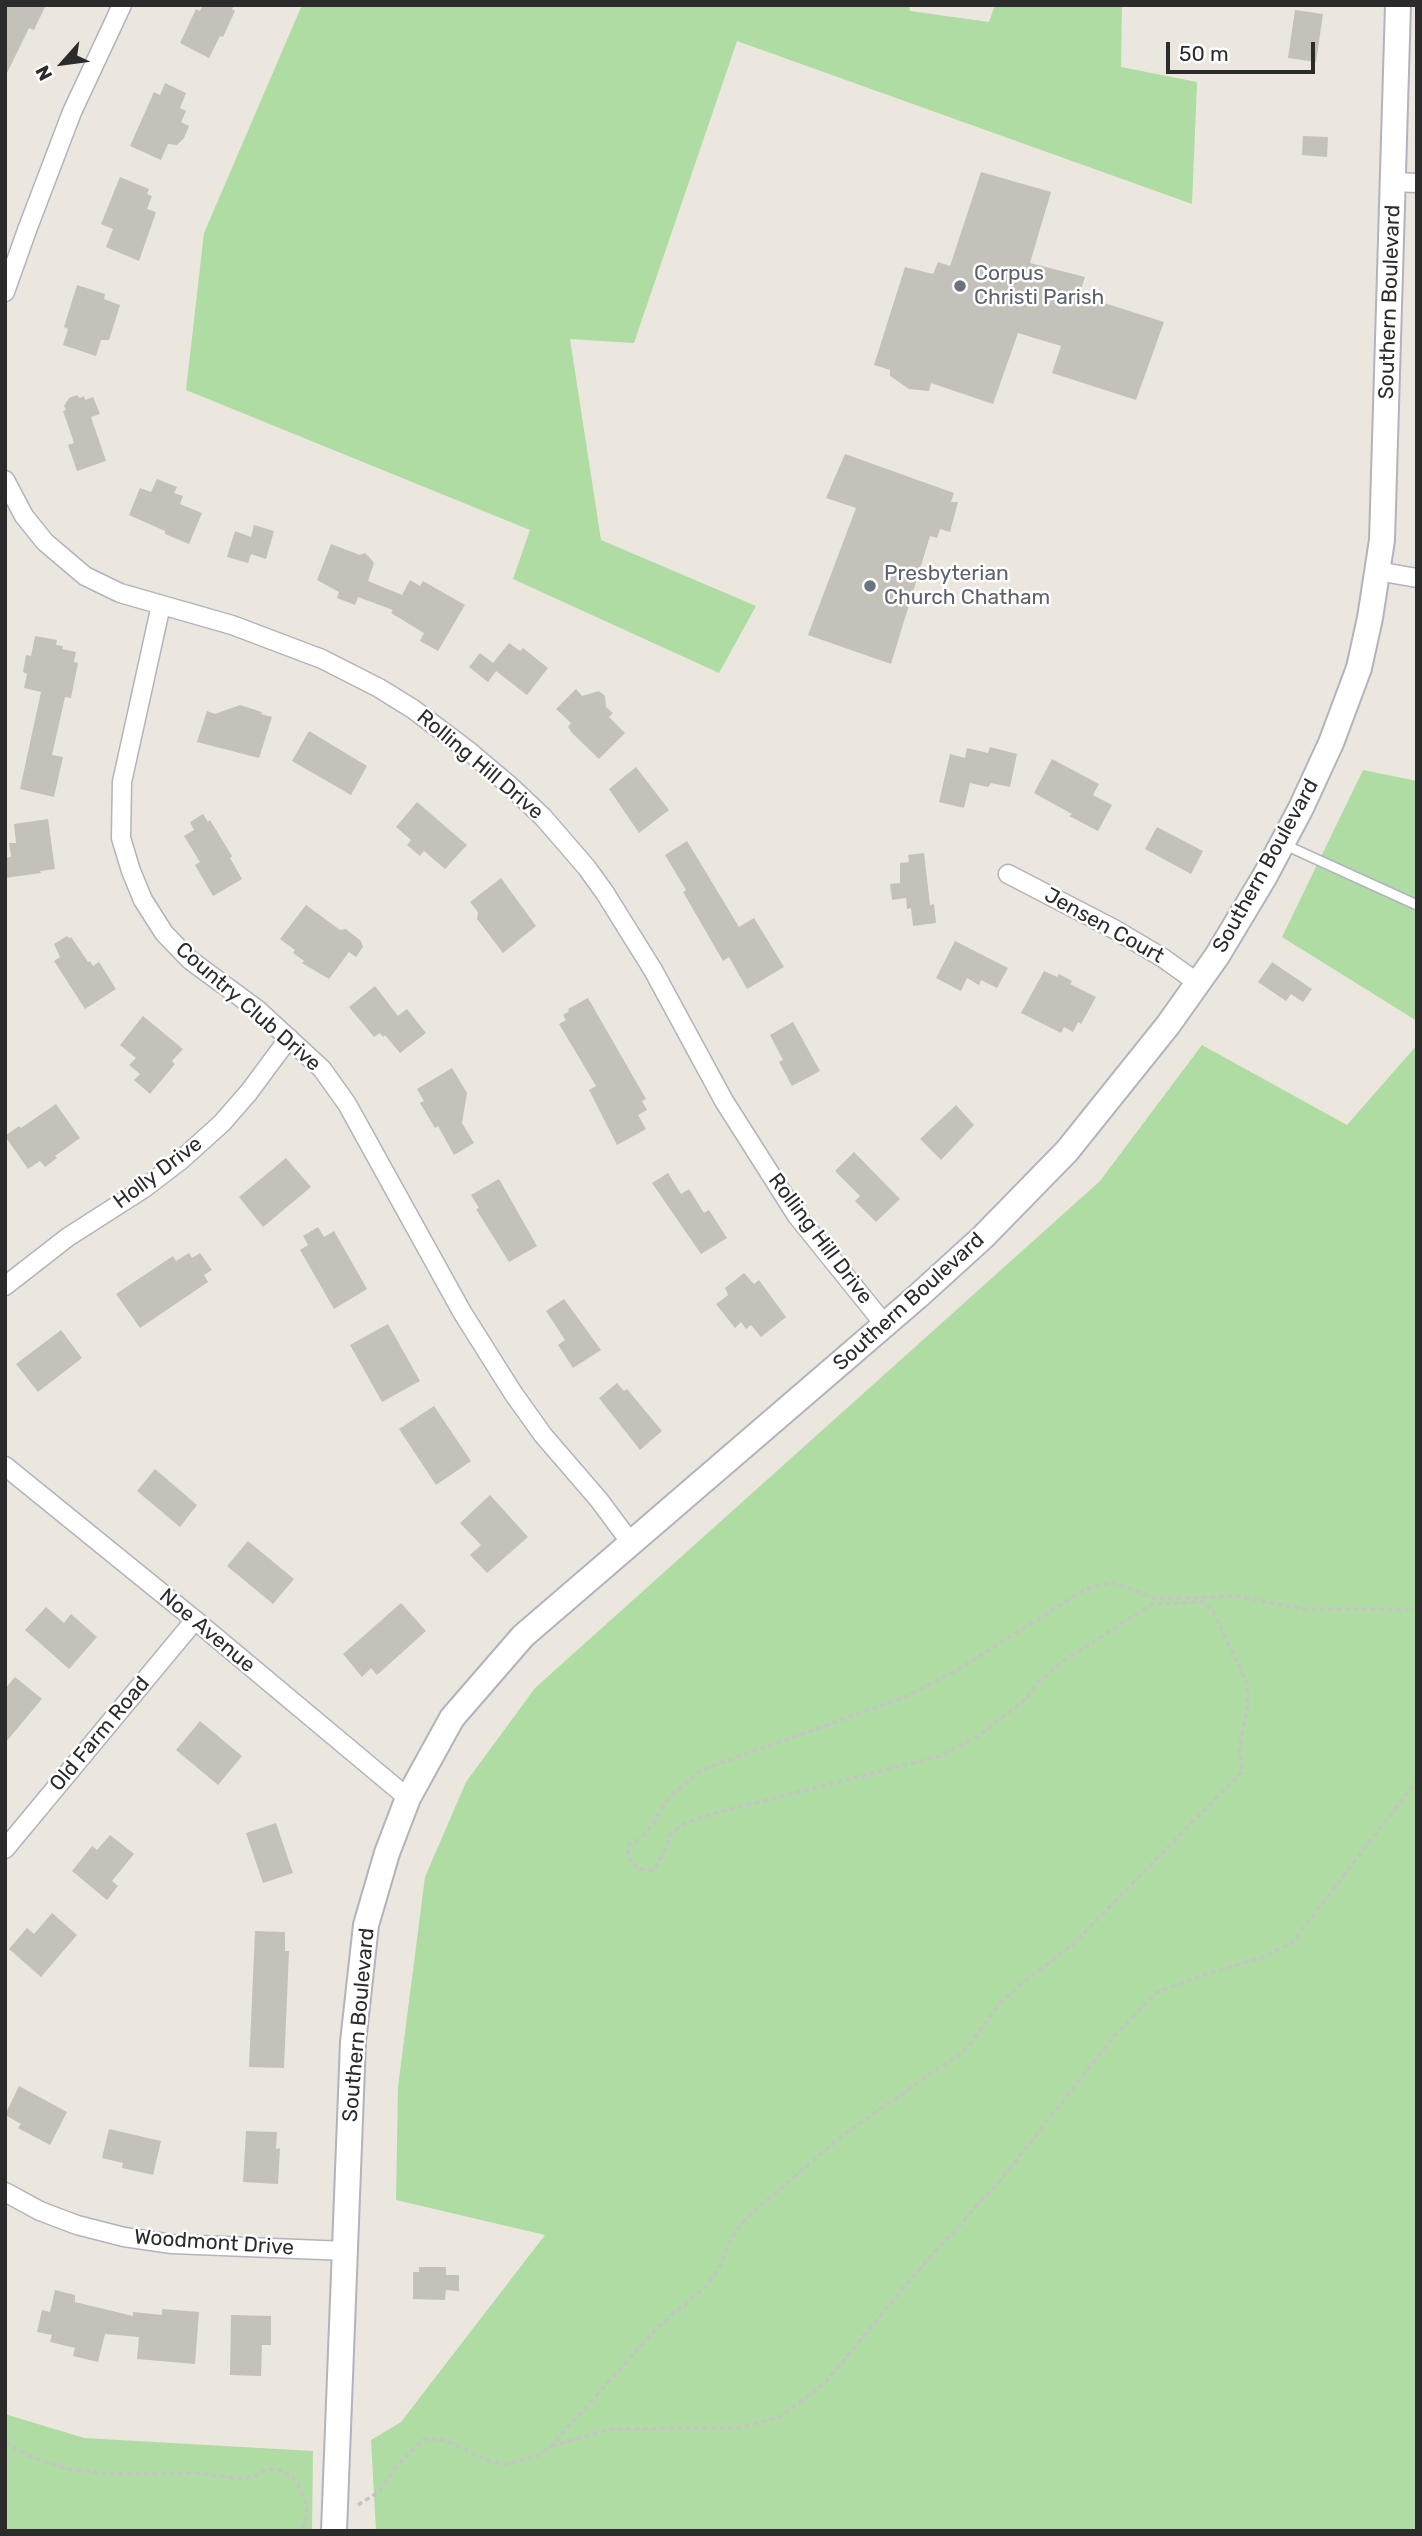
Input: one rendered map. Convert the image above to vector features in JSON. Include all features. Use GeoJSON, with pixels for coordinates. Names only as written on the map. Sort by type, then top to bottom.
{"type":"FeatureCollection","features":[{"type":"Feature","properties":{"kind":"main road","name":"Southern Boulevard"},"geometry":{"type":"LineString","coordinates":[[334,2519],[347,2250],[353,2042],[366,1925],[387,1853],[408,1798],[452,1718],[523,1636],[885,1325],[983,1237],[1042,1178],[1126,1079],[1198,983],[1245,910],[1314,779],[1348,700],[1359,668],[1370,618],[1384,502],[1405,182],[1398,5]]}},
{"type":"Feature","properties":{"kind":"street"},"geometry":{"type":"LineString","coordinates":[[5,292],[72,112],[122,5]]}},
{"type":"Feature","properties":{"kind":"street","name":"Rolling Hill Drive"},"geometry":{"type":"LineString","coordinates":[[5,480],[24,516],[45,542],[85,576],[120,593],[284,643],[379,688],[413,709],[470,752],[543,817],[587,868],[626,925],[724,1101],[797,1216],[885,1325]]}},
{"type":"Feature","properties":{"kind":"street"},"geometry":{"type":"LineString","coordinates":[[1377,571],[1417,578]]}},
{"type":"Feature","properties":{"kind":"street","name":"Country Club Drive"},"geometry":{"type":"LineString","coordinates":[[161,606],[122,782],[121,838],[143,900],[174,944],[190,960],[258,1010],[322,1069],[347,1104],[462,1312],[513,1393],[543,1435],[599,1500],[631,1543]]}},
{"type":"Feature","properties":{"kind":"street","name":"Jensen Court"},"geometry":{"type":"LineString","coordinates":[[1008,874],[1114,929],[1163,958],[1198,983]]}},
{"type":"Feature","properties":{"kind":"street","name":"Holly Drive"},"geometry":{"type":"LineString","coordinates":[[5,1286],[68,1237],[143,1189],[181,1160],[222,1123],[289,1038]]}},
{"type":"Feature","properties":{"kind":"street","name":"Noe Avenue"},"geometry":{"type":"LineString","coordinates":[[5,1466],[408,1798]]}},
{"type":"Feature","properties":{"kind":"street","name":"Old Farm Road"},"geometry":{"type":"LineString","coordinates":[[5,1849],[195,1620]]}},
{"type":"Feature","properties":{"kind":"street","name":"Woodmont Drive"},"geometry":{"type":"LineString","coordinates":[[5,2192],[40,2211],[77,2225],[124,2237],[172,2244],[347,2250]]}},
{"type":"Feature","properties":{"kind":"lane"},"geometry":{"type":"LineString","coordinates":[[1282,844],[1417,905]]}},
{"type":"Feature","properties":{"kind":"path"},"geometry":{"type":"LineString","coordinates":[[334,2519],[380,2491],[395,2468],[424,2439],[444,2440],[491,2462],[507,2464],[539,2455],[550,2447],[650,2335],[706,2286],[746,2218],[843,2135],[964,2050],[999,2005],[1017,1987],[1072,1945],[1243,1771],[1240,1749],[1248,1710],[1247,1683],[1213,1611],[1203,1602],[1152,1604],[1065,1660],[1038,1682],[1027,1698],[969,1741],[941,1756],[704,1816],[683,1824],[670,1835],[654,1870],[638,1869],[627,1856],[629,1844],[637,1841],[648,1830],[669,1798],[701,1770],[905,1697],[959,1669],[1084,1590],[1102,1584],[1116,1583],[1156,1599],[1237,1596],[1303,1609],[1417,1609]]}},
{"type":"Feature","properties":{"kind":"path"},"geometry":{"type":"LineString","coordinates":[[550,2447],[610,2429],[737,2428],[780,2417],[808,2396],[826,2382],[914,2275],[1004,2176],[1114,2035],[1156,1993],[1261,1958],[1292,1943],[1417,1780]]}},
{"type":"Feature","properties":{"kind":"path"},"geometry":{"type":"LineString","coordinates":[[5,2443],[32,2457],[68,2469],[108,2474],[196,2473],[242,2479],[255,2476],[266,2469],[281,2470],[296,2480],[306,2500],[307,2512],[302,2531]]}},
{"type":"Feature","properties":{"kind":"green space"},"geometry":{"type":"Polygon","coordinates":[[[302,5],[909,5],[910,11],[989,22],[995,5],[1122,5],[1121,67],[1197,82],[1192,204],[737,41],[634,343],[570,339],[601,540],[756,606],[719,673],[513,579],[530,530],[186,390],[204,233],[302,5]]]}},
{"type":"Feature","properties":{"kind":"green space"},"geometry":{"type":"Polygon","coordinates":[[[1363,770],[1417,781],[1417,1021],[1282,937],[1363,770]]]}},
{"type":"Feature","properties":{"kind":"green space"},"geometry":{"type":"Polygon","coordinates":[[[1202,1045],[1347,1125],[1417,1045],[1417,2531],[376,2531],[371,2440],[401,2422],[545,2235],[396,2200],[398,2087],[425,1877],[466,1782],[535,1688],[1100,1181],[1202,1045]]]}},
{"type":"Feature","properties":{"kind":"green space"},"geometry":{"type":"Polygon","coordinates":[[[5,2414],[84,2438],[313,2451],[312,2531],[5,2531],[5,2414]]]}},
{"type":"Feature","properties":{"kind":"building"},"geometry":{"type":"Polygon","coordinates":[[[5,5],[46,5],[34,30],[29,28],[5,77],[5,5]]]}},
{"type":"Feature","properties":{"kind":"building"},"geometry":{"type":"Polygon","coordinates":[[[203,5],[234,5],[232,9],[235,11],[209,58],[180,43],[196,9],[200,11],[203,5]]]}},
{"type":"Feature","properties":{"kind":"building"},"geometry":{"type":"Polygon","coordinates":[[[1295,10],[1323,14],[1316,62],[1288,58],[1295,10]]]}},
{"type":"Feature","properties":{"kind":"building"},"geometry":{"type":"Polygon","coordinates":[[[165,83],[186,93],[180,108],[186,111],[181,122],[189,126],[184,138],[177,145],[168,144],[161,160],[130,146],[154,92],[160,95],[165,83]]]}},
{"type":"Feature","properties":{"kind":"building"},"geometry":{"type":"Polygon","coordinates":[[[1303,136],[1328,137],[1327,157],[1302,155],[1303,136]]]}},
{"type":"Feature","properties":{"kind":"building","name":"Corpus Christi Parish"},"geometry":{"type":"Polygon","coordinates":[[[981,172],[1051,192],[1030,263],[1085,277],[1079,295],[1164,322],[1136,400],[1052,373],[1061,346],[1018,333],[993,404],[931,383],[929,391],[909,389],[890,376],[890,370],[874,365],[905,267],[933,274],[938,262],[950,266],[981,172]]]}},
{"type":"Feature","properties":{"kind":"building"},"geometry":{"type":"Polygon","coordinates":[[[120,177],[149,189],[147,194],[152,196],[147,209],[156,212],[139,261],[106,247],[113,229],[101,224],[120,177]]]}},
{"type":"Feature","properties":{"kind":"building"},"geometry":{"type":"Polygon","coordinates":[[[77,285],[105,294],[104,299],[120,305],[109,340],[101,340],[96,356],[63,345],[68,329],[64,327],[77,285]]]}},
{"type":"Feature","properties":{"kind":"building"},"geometry":{"type":"Polygon","coordinates":[[[77,395],[80,398],[84,396],[85,400],[93,397],[100,414],[91,417],[106,461],[77,471],[68,445],[74,443],[63,411],[66,410],[64,406],[69,398],[77,395]]]}},
{"type":"Feature","properties":{"kind":"building","name":"Presbyterian Church Chatham"},"geometry":{"type":"Polygon","coordinates":[[[845,454],[954,493],[951,502],[958,502],[950,532],[940,529],[937,538],[930,536],[891,664],[808,635],[856,508],[826,498],[845,454]]]}},
{"type":"Feature","properties":{"kind":"building"},"geometry":{"type":"Polygon","coordinates":[[[157,479],[177,487],[174,493],[183,496],[180,504],[202,513],[189,544],[129,515],[140,488],[151,492],[157,479]]]}},
{"type":"Feature","properties":{"kind":"building"},"geometry":{"type":"Polygon","coordinates":[[[254,525],[274,531],[266,559],[251,554],[248,563],[227,557],[235,531],[251,537],[254,525]]]}},
{"type":"Feature","properties":{"kind":"building"},"geometry":{"type":"Polygon","coordinates":[[[331,544],[360,555],[365,553],[370,558],[374,563],[368,581],[402,595],[410,580],[420,586],[423,581],[465,605],[438,651],[420,641],[424,633],[391,613],[393,610],[358,597],[355,605],[337,598],[339,592],[317,580],[331,544]]]}},
{"type":"Feature","properties":{"kind":"building"},"geometry":{"type":"Polygon","coordinates":[[[35,636],[57,640],[56,645],[63,646],[62,649],[76,652],[74,662],[78,663],[71,698],[65,697],[52,755],[63,757],[54,797],[20,789],[41,692],[24,688],[27,674],[23,672],[26,655],[31,656],[35,636]]]}},
{"type":"Feature","properties":{"kind":"building"},"geometry":{"type":"Polygon","coordinates":[[[509,643],[520,651],[523,648],[548,668],[527,695],[496,671],[488,682],[469,667],[480,653],[493,663],[509,643]]]}},
{"type":"Feature","properties":{"kind":"building"},"geometry":{"type":"Polygon","coordinates":[[[576,689],[582,696],[599,691],[605,696],[606,707],[613,713],[609,717],[625,733],[599,759],[573,734],[568,727],[571,723],[556,709],[576,689]]]}},
{"type":"Feature","properties":{"kind":"building"},"geometry":{"type":"Polygon","coordinates":[[[240,705],[272,717],[259,758],[197,742],[207,711],[215,714],[240,705]]]}},
{"type":"Feature","properties":{"kind":"building"},"geometry":{"type":"Polygon","coordinates":[[[309,731],[367,766],[351,795],[292,761],[309,731]]]}},
{"type":"Feature","properties":{"kind":"building"},"geometry":{"type":"Polygon","coordinates":[[[990,747],[1017,754],[1010,787],[991,783],[988,787],[970,783],[964,808],[939,802],[950,754],[965,758],[967,748],[988,753],[990,747]]]}},
{"type":"Feature","properties":{"kind":"building"},"geometry":{"type":"Polygon","coordinates":[[[1052,759],[1099,784],[1093,795],[1112,805],[1098,831],[1034,793],[1052,759]]]}},
{"type":"Feature","properties":{"kind":"building"},"geometry":{"type":"Polygon","coordinates":[[[636,767],[669,810],[639,833],[609,789],[636,767]]]}},
{"type":"Feature","properties":{"kind":"building"},"geometry":{"type":"Polygon","coordinates":[[[417,802],[467,845],[445,869],[424,851],[420,856],[407,845],[411,840],[396,827],[417,802]]]}},
{"type":"Feature","properties":{"kind":"building"},"geometry":{"type":"Polygon","coordinates":[[[203,814],[208,822],[210,820],[232,856],[230,858],[242,879],[213,896],[195,865],[200,862],[184,836],[194,830],[190,822],[203,814]]]}},
{"type":"Feature","properties":{"kind":"building"},"geometry":{"type":"Polygon","coordinates":[[[48,819],[55,869],[5,878],[5,858],[11,857],[9,843],[16,843],[14,824],[48,819]]]}},
{"type":"Feature","properties":{"kind":"building"},"geometry":{"type":"Polygon","coordinates":[[[1157,827],[1203,851],[1191,874],[1145,849],[1157,827]]]}},
{"type":"Feature","properties":{"kind":"building"},"geometry":{"type":"Polygon","coordinates":[[[687,841],[739,927],[754,918],[784,967],[747,989],[729,957],[723,961],[665,855],[687,841]]]}},
{"type":"Feature","properties":{"kind":"building"},"geometry":{"type":"Polygon","coordinates":[[[924,853],[930,905],[934,904],[936,923],[913,926],[911,908],[907,909],[906,898],[892,900],[890,884],[900,883],[900,863],[909,862],[908,855],[924,853]]]}},
{"type":"Feature","properties":{"kind":"building"},"geometry":{"type":"Polygon","coordinates":[[[501,878],[536,926],[503,953],[477,919],[478,912],[470,902],[501,878]]]}},
{"type":"Feature","properties":{"kind":"building"},"geometry":{"type":"Polygon","coordinates":[[[306,905],[340,930],[346,929],[361,941],[363,947],[356,957],[349,952],[329,979],[302,963],[304,961],[293,953],[295,950],[280,939],[306,905]]]}},
{"type":"Feature","properties":{"kind":"building"},"geometry":{"type":"Polygon","coordinates":[[[67,936],[71,937],[88,962],[93,966],[99,962],[116,989],[85,1009],[54,961],[60,957],[54,944],[67,936]]]}},
{"type":"Feature","properties":{"kind":"building"},"geometry":{"type":"Polygon","coordinates":[[[955,941],[1008,968],[997,988],[981,980],[979,985],[967,978],[961,991],[936,978],[955,941]]]}},
{"type":"Feature","properties":{"kind":"building"},"geometry":{"type":"Polygon","coordinates":[[[1272,962],[1312,989],[1303,1002],[1291,994],[1286,1001],[1258,982],[1272,962]]]}},
{"type":"Feature","properties":{"kind":"building"},"geometry":{"type":"Polygon","coordinates":[[[1044,971],[1057,977],[1059,974],[1072,981],[1070,984],[1096,997],[1081,1024],[1078,1022],[1073,1032],[1064,1027],[1061,1033],[1021,1013],[1044,971]]]}},
{"type":"Feature","properties":{"kind":"building"},"geometry":{"type":"Polygon","coordinates":[[[375,986],[398,1016],[407,1009],[426,1033],[400,1053],[385,1035],[383,1037],[380,1033],[374,1037],[349,1007],[375,986]]]}},
{"type":"Feature","properties":{"kind":"building"},"geometry":{"type":"Polygon","coordinates":[[[588,998],[646,1099],[642,1101],[647,1110],[638,1115],[646,1129],[617,1145],[589,1090],[596,1086],[559,1024],[566,1020],[563,1015],[568,1009],[588,998]]]}},
{"type":"Feature","properties":{"kind":"building"},"geometry":{"type":"Polygon","coordinates":[[[143,1016],[183,1049],[172,1061],[175,1064],[150,1094],[134,1080],[140,1074],[129,1065],[136,1058],[120,1045],[143,1016]]]}},
{"type":"Feature","properties":{"kind":"building"},"geometry":{"type":"Polygon","coordinates":[[[793,1022],[820,1071],[792,1086],[779,1062],[783,1060],[770,1035],[793,1022]]]}},
{"type":"Feature","properties":{"kind":"building"},"geometry":{"type":"Polygon","coordinates":[[[452,1068],[467,1093],[462,1123],[474,1143],[454,1155],[438,1126],[435,1128],[420,1103],[424,1101],[417,1089],[452,1068]]]}},
{"type":"Feature","properties":{"kind":"building"},"geometry":{"type":"Polygon","coordinates":[[[56,1104],[80,1138],[45,1167],[40,1161],[28,1169],[5,1136],[56,1104]]]}},
{"type":"Feature","properties":{"kind":"building"},"geometry":{"type":"Polygon","coordinates":[[[956,1105],[974,1125],[941,1160],[920,1139],[956,1105]]]}},
{"type":"Feature","properties":{"kind":"building"},"geometry":{"type":"Polygon","coordinates":[[[854,1152],[900,1199],[876,1222],[855,1201],[860,1196],[835,1171],[854,1152]]]}},
{"type":"Feature","properties":{"kind":"building"},"geometry":{"type":"Polygon","coordinates":[[[286,1158],[311,1187],[263,1227],[239,1197],[286,1158]]]}},
{"type":"Feature","properties":{"kind":"building"},"geometry":{"type":"Polygon","coordinates":[[[668,1173],[681,1194],[689,1189],[704,1213],[709,1210],[727,1238],[701,1254],[652,1183],[668,1173]]]}},
{"type":"Feature","properties":{"kind":"building"},"geometry":{"type":"Polygon","coordinates":[[[499,1179],[537,1246],[509,1262],[476,1209],[479,1208],[471,1195],[499,1179]]]}},
{"type":"Feature","properties":{"kind":"building"},"geometry":{"type":"Polygon","coordinates":[[[318,1227],[324,1237],[334,1231],[367,1289],[334,1309],[300,1250],[308,1245],[303,1236],[318,1227]]]}},
{"type":"Feature","properties":{"kind":"building"},"geometry":{"type":"Polygon","coordinates":[[[189,1253],[192,1258],[200,1253],[212,1270],[204,1275],[208,1282],[140,1328],[116,1294],[173,1256],[176,1261],[189,1253]]]}},
{"type":"Feature","properties":{"kind":"building"},"geometry":{"type":"Polygon","coordinates":[[[744,1273],[754,1284],[759,1280],[786,1317],[761,1337],[751,1325],[746,1329],[741,1322],[735,1328],[716,1304],[728,1295],[725,1288],[744,1273]]]}},
{"type":"Feature","properties":{"kind":"building"},"geometry":{"type":"Polygon","coordinates":[[[564,1299],[601,1350],[573,1368],[558,1345],[565,1340],[546,1311],[564,1299]]]}},
{"type":"Feature","properties":{"kind":"building"},"geometry":{"type":"Polygon","coordinates":[[[388,1324],[420,1381],[382,1402],[350,1345],[388,1324]]]}},
{"type":"Feature","properties":{"kind":"building"},"geometry":{"type":"Polygon","coordinates":[[[61,1330],[82,1358],[38,1392],[16,1364],[61,1330]]]}},
{"type":"Feature","properties":{"kind":"building"},"geometry":{"type":"Polygon","coordinates":[[[617,1383],[624,1391],[627,1389],[662,1431],[640,1450],[599,1398],[617,1383]]]}},
{"type":"Feature","properties":{"kind":"building"},"geometry":{"type":"Polygon","coordinates":[[[434,1406],[471,1461],[436,1485],[399,1429],[434,1406]]]}},
{"type":"Feature","properties":{"kind":"building"},"geometry":{"type":"Polygon","coordinates":[[[155,1469],[197,1505],[180,1527],[137,1491],[155,1469]]]}},
{"type":"Feature","properties":{"kind":"building"},"geometry":{"type":"Polygon","coordinates":[[[490,1495],[528,1537],[487,1573],[470,1555],[481,1545],[460,1523],[490,1495]]]}},
{"type":"Feature","properties":{"kind":"building"},"geometry":{"type":"Polygon","coordinates":[[[248,1541],[294,1579],[273,1604],[227,1566],[248,1541]]]}},
{"type":"Feature","properties":{"kind":"building"},"geometry":{"type":"Polygon","coordinates":[[[401,1603],[426,1631],[377,1675],[371,1668],[362,1677],[343,1654],[401,1603]]]}},
{"type":"Feature","properties":{"kind":"building"},"geometry":{"type":"Polygon","coordinates":[[[46,1607],[64,1623],[71,1614],[97,1637],[69,1669],[25,1630],[46,1607]]]}},
{"type":"Feature","properties":{"kind":"building"},"geometry":{"type":"Polygon","coordinates":[[[15,1677],[42,1699],[5,1743],[5,1689],[15,1677]]]}},
{"type":"Feature","properties":{"kind":"building"},"geometry":{"type":"Polygon","coordinates":[[[200,1721],[242,1756],[218,1785],[176,1750],[200,1721]]]}},
{"type":"Feature","properties":{"kind":"building"},"geometry":{"type":"Polygon","coordinates":[[[276,1823],[293,1873],[263,1883],[246,1833],[276,1823]]]}},
{"type":"Feature","properties":{"kind":"building"},"geometry":{"type":"Polygon","coordinates":[[[110,1835],[134,1854],[112,1881],[118,1886],[107,1900],[72,1871],[92,1846],[97,1850],[110,1835]]]}},
{"type":"Feature","properties":{"kind":"building"},"geometry":{"type":"Polygon","coordinates":[[[52,1913],[77,1935],[41,1977],[9,1949],[27,1928],[34,1934],[52,1913]]]}},
{"type":"Feature","properties":{"kind":"building"},"geometry":{"type":"Polygon","coordinates":[[[255,1931],[285,1932],[285,1951],[289,1951],[284,2068],[249,2067],[255,1931]]]}},
{"type":"Feature","properties":{"kind":"building"},"geometry":{"type":"Polygon","coordinates":[[[19,2086],[67,2112],[50,2145],[18,2128],[21,2124],[5,2115],[19,2086]]]}},
{"type":"Feature","properties":{"kind":"building"},"geometry":{"type":"Polygon","coordinates":[[[109,2129],[161,2141],[153,2175],[122,2168],[123,2163],[102,2158],[109,2129]]]}},
{"type":"Feature","properties":{"kind":"building"},"geometry":{"type":"Polygon","coordinates":[[[246,2131],[277,2132],[276,2149],[280,2148],[278,2184],[243,2182],[246,2131]]]}},
{"type":"Feature","properties":{"kind":"building"},"geometry":{"type":"Polygon","coordinates":[[[419,2267],[446,2267],[446,2275],[459,2275],[459,2291],[446,2290],[445,2300],[413,2299],[413,2272],[419,2272],[419,2267]]]}},
{"type":"Feature","properties":{"kind":"building"},"geometry":{"type":"Polygon","coordinates":[[[55,2290],[75,2295],[75,2302],[133,2316],[133,2312],[162,2315],[162,2309],[199,2312],[195,2364],[137,2359],[139,2337],[105,2334],[98,2362],[73,2356],[75,2348],[50,2342],[52,2335],[37,2332],[42,2310],[50,2312],[55,2290]]]}},
{"type":"Feature","properties":{"kind":"building"},"geometry":{"type":"Polygon","coordinates":[[[231,2315],[271,2316],[271,2345],[262,2345],[261,2376],[230,2375],[231,2315]]]}},
{"type":"Feature","properties":{"kind":"place","name":"Corpus Christi Parish"},"geometry":{"type":"Point","coordinates":[960,286]}},
{"type":"Feature","properties":{"kind":"place","name":"Presbyterian Church Chatham"},"geometry":{"type":"Point","coordinates":[870,586]}}]}
